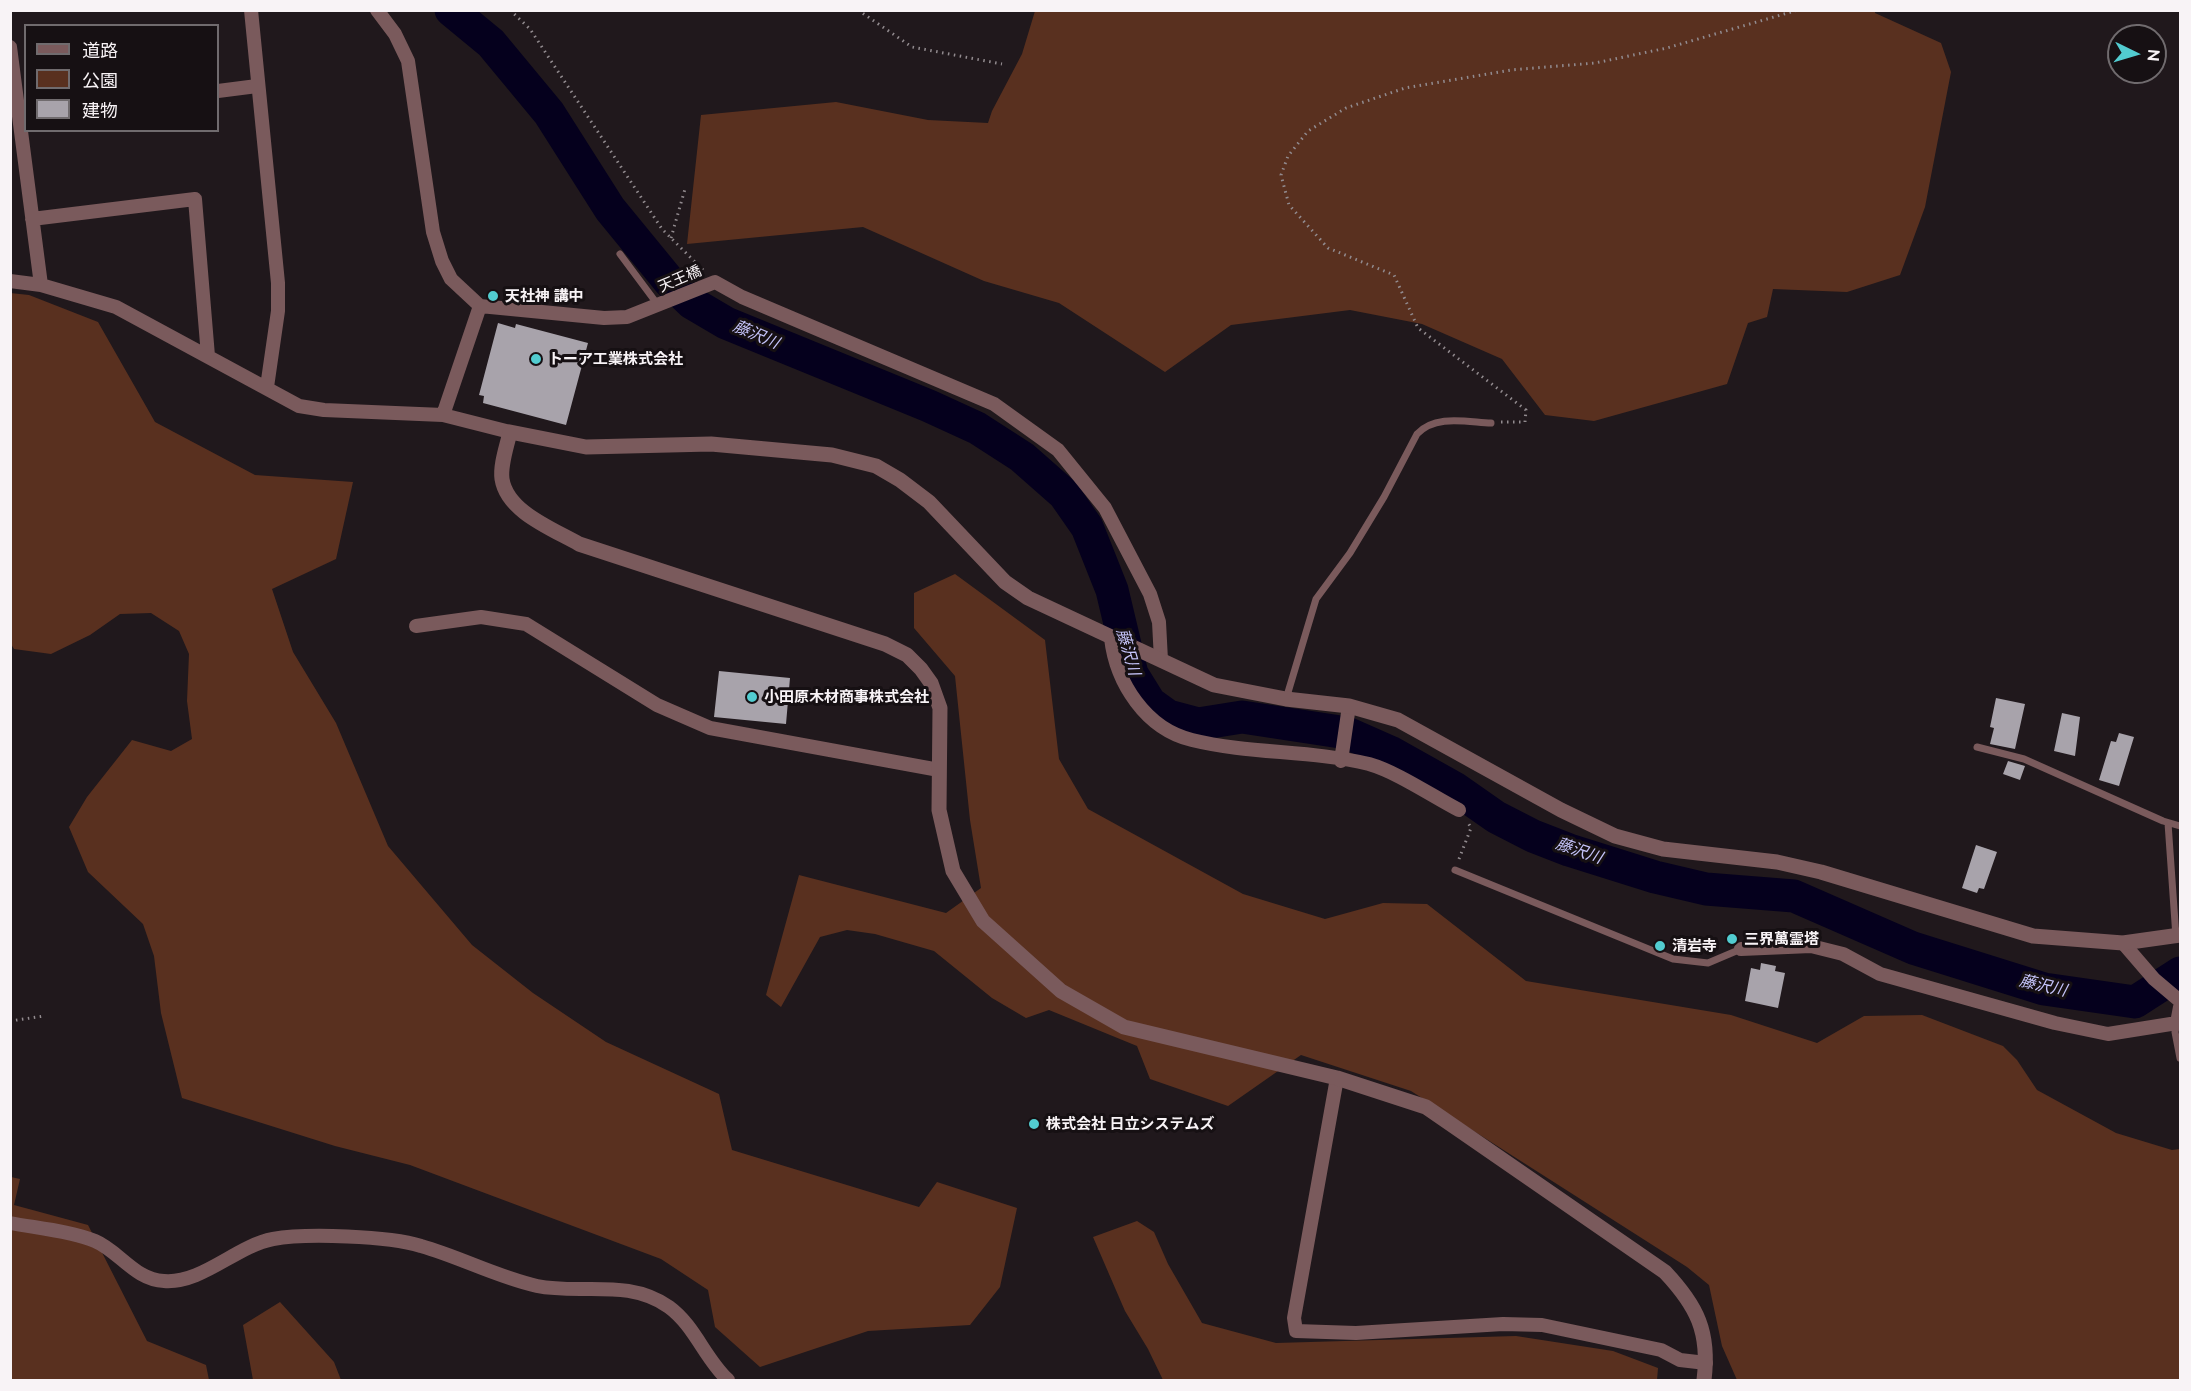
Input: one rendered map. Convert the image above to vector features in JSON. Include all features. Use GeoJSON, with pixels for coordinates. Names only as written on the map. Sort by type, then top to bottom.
{"type":"FeatureCollection","features":[{"type":"Feature","properties":{"kind":"street"},"geometry":{"type":"LineString","coordinates":[[251,10],[278,283],[278,311],[267,387]]}},
{"type":"Feature","properties":{"kind":"street"},"geometry":{"type":"LineString","coordinates":[[377,10],[395,34],[408,61],[433,232],[441,261],[451,279],[480,306],[443,415]]}},
{"type":"Feature","properties":{"kind":"street"},"geometry":{"type":"LineString","coordinates":[[10,47],[22,111],[41,285]]}},
{"type":"Feature","properties":{"kind":"street"},"geometry":{"type":"LineString","coordinates":[[219,91],[257,86]]}},
{"type":"Feature","properties":{"kind":"street"},"geometry":{"type":"LineString","coordinates":[[32,219],[195,199],[208,356]]}},
{"type":"Feature","properties":{"kind":"street"},"geometry":{"type":"LineString","coordinates":[[10,281],[41,285],[116,307],[299,405],[324,410],[443,415],[510,432],[586,447],[711,444],[832,455],[876,466],[900,480],[929,502],[1005,582],[1028,598],[1214,685],[1398,720],[1560,810],[1615,836],[1663,849],[1777,862],[1821,872],[2033,936],[2123,943],[2178,936]]}},
{"type":"Feature","properties":{"kind":"street"},"geometry":{"type":"LineString","coordinates":[[715,282],[742,297],[994,404],[1058,450],[1105,508],[1150,594],[1160,622],[1167,663]]}},
{"type":"Feature","properties":{"kind":"street","name":"天王橋"},"geometry":{"type":"LineString","coordinates":[[480,306],[604,318],[627,317],[715,282]]}},
{"type":"Feature","properties":{"kind":"street"},"geometry":{"type":"LineString","coordinates":[[510,432],[502,478],[510,499],[536,519],[579,544],[885,644],[907,655],[931,683],[940,708],[939,810],[953,871],[983,921],[1061,991],[1124,1027],[1337,1078],[1426,1107],[1665,1272],[1689,1298],[1702,1329],[1706,1363],[1704,1380]]}},
{"type":"Feature","properties":{"kind":"street"},"geometry":{"type":"LineString","coordinates":[[416,626],[481,617],[526,624],[657,705],[710,728],[939,770]]}},
{"type":"Feature","properties":{"kind":"street"},"geometry":{"type":"LineString","coordinates":[[1111,638],[1113,657],[1122,680],[1138,705],[1161,726],[1190,740],[1342,757],[1383,770],[1459,810]]}},
{"type":"Feature","properties":{"kind":"street"},"geometry":{"type":"LineString","coordinates":[[1342,757],[1348,712]]}},
{"type":"Feature","properties":{"kind":"street"},"geometry":{"type":"LineString","coordinates":[[1741,949],[1811,946],[1843,954],[1880,974],[2055,1023],[2108,1034],[2177,1023],[2179,1001],[2154,979],[2123,943]]}},
{"type":"Feature","properties":{"kind":"street"},"geometry":{"type":"LineString","coordinates":[[1337,1078],[1294,1318],[1296,1331],[1356,1333],[1503,1324],[1542,1325],[1661,1350],[1680,1360],[1706,1363]]}},
{"type":"Feature","properties":{"kind":"street"},"geometry":{"type":"LineString","coordinates":[[10,1223],[95,1241],[144,1275],[162,1282],[179,1280],[272,1239],[303,1237],[393,1239],[421,1246],[534,1285],[555,1289],[617,1289],[646,1295],[669,1307],[687,1324],[728,1380]]}},
{"type":"Feature","properties":{"kind":"lane"},"geometry":{"type":"LineString","coordinates":[[620,254],[658,305]]}},
{"type":"Feature","properties":{"kind":"lane"},"geometry":{"type":"LineString","coordinates":[[1286,699],[1316,599],[1350,553],[1384,497],[1417,434],[1424,426],[1440,420],[1491,423]]}},
{"type":"Feature","properties":{"kind":"lane"},"geometry":{"type":"LineString","coordinates":[[1977,747],[2024,759],[2168,823],[2181,826]]}},
{"type":"Feature","properties":{"kind":"lane"},"geometry":{"type":"LineString","coordinates":[[2168,823],[2178,936]]}},
{"type":"Feature","properties":{"kind":"lane"},"geometry":{"type":"LineString","coordinates":[[1455,870],[1673,959],[1708,963],[1741,949]]}},
{"type":"Feature","properties":{"kind":"lane"},"geometry":{"type":"LineString","coordinates":[[2177,1023],[2175,1032],[2181,1058]]}},
{"type":"Feature","properties":{"kind":"path"},"geometry":{"type":"LineString","coordinates":[[510,10],[530,29],[662,229],[715,282]]}},
{"type":"Feature","properties":{"kind":"path"},"geometry":{"type":"LineString","coordinates":[[858,10],[912,47],[1002,64]]}},
{"type":"Feature","properties":{"kind":"path"},"geometry":{"type":"LineString","coordinates":[[1491,423],[1525,422],[1526,410],[1418,328],[1394,275],[1328,248],[1290,205],[1281,175],[1288,156],[1308,132],[1346,108],[1405,88],[1511,70],[1595,63],[1667,48],[1798,10]]}},
{"type":"Feature","properties":{"kind":"path"},"geometry":{"type":"LineString","coordinates":[[671,238],[685,189]]}},
{"type":"Feature","properties":{"kind":"path"},"geometry":{"type":"LineString","coordinates":[[1461,854],[1471,828]]}},
{"type":"Feature","properties":{"kind":"path"},"geometry":{"type":"LineString","coordinates":[[10,1020],[44,1016]]}},
{"type":"Feature","properties":{"kind":"green space"},"geometry":{"type":"Polygon","coordinates":[[[1035,11],[1875,11],[1941,43],[1951,72],[1925,207],[1900,275],[1847,292],[1773,289],[1767,317],[1748,323],[1727,384],[1594,421],[1545,415],[1502,359],[1422,324],[1350,310],[1231,325],[1165,372],[1059,303],[984,281],[863,227],[687,244],[701,115],[836,102],[928,120],[988,123],[1022,54],[1035,11]]]}},
{"type":"Feature","properties":{"kind":"green space"},"geometry":{"type":"Polygon","coordinates":[[[10,293],[29,295],[98,322],[155,422],[255,475],[353,482],[336,559],[272,589],[293,652],[336,723],[388,846],[472,945],[533,993],[606,1042],[719,1094],[732,1150],[919,1207],[937,1182],[1017,1208],[1000,1287],[970,1325],[868,1331],[760,1367],[715,1327],[708,1290],[661,1259],[410,1165],[335,1146],[182,1098],[161,1013],[154,956],[143,924],[88,872],[69,827],[87,797],[132,740],[171,751],[192,739],[187,701],[189,654],[179,631],[151,613],[120,614],[90,635],[51,654],[14,649],[11,644],[10,293]]]}},
{"type":"Feature","properties":{"kind":"green space"},"geometry":{"type":"Polygon","coordinates":[[[955,574],[1045,640],[1059,759],[1088,809],[1243,894],[1325,919],[1383,903],[1427,904],[1526,981],[1731,1015],[1817,1043],[1864,1016],[1922,1015],[2003,1046],[2017,1060],[2037,1090],[2116,1133],[2172,1150],[2180,1149],[2180,1380],[1737,1380],[1722,1346],[1709,1285],[1687,1267],[1411,1091],[1301,1055],[1228,1106],[1150,1079],[1137,1046],[1049,1010],[1026,1018],[992,998],[934,951],[875,934],[847,930],[820,937],[781,1007],[766,995],[799,875],[946,913],[981,888],[970,820],[955,676],[914,628],[914,593],[955,574]]]}},
{"type":"Feature","properties":{"kind":"green space"},"geometry":{"type":"Polygon","coordinates":[[[11,1177],[20,1179],[14,1205],[88,1225],[147,1341],[206,1365],[209,1380],[11,1380],[11,1177]]]}},
{"type":"Feature","properties":{"kind":"green space"},"geometry":{"type":"Polygon","coordinates":[[[1137,1221],[1154,1232],[1168,1264],[1202,1323],[1276,1343],[1516,1336],[1613,1351],[1658,1368],[1657,1380],[1163,1380],[1148,1349],[1125,1311],[1093,1237],[1137,1221]]]}},
{"type":"Feature","properties":{"kind":"green space"},"geometry":{"type":"Polygon","coordinates":[[[280,1302],[334,1362],[341,1380],[253,1380],[243,1325],[280,1302]]]}},
{"type":"Feature","properties":{"kind":"building","name":"トーア工業株式会社"},"geometry":{"type":"Polygon","coordinates":[[[498,323],[515,328],[516,324],[588,343],[566,425],[483,403],[484,396],[479,395],[498,323]]]}},
{"type":"Feature","properties":{"kind":"building","name":"小田原木材商事株式会社"},"geometry":{"type":"Polygon","coordinates":[[[719,671],[790,678],[786,724],[714,717],[719,671]]]}},
{"type":"Feature","properties":{"kind":"building"},"geometry":{"type":"Polygon","coordinates":[[[1996,698],[2025,704],[2015,749],[1990,744],[1994,728],[1990,727],[1996,698]]]}},
{"type":"Feature","properties":{"kind":"building"},"geometry":{"type":"Polygon","coordinates":[[[2062,713],[2080,717],[2075,756],[2054,751],[2062,713]]]}},
{"type":"Feature","properties":{"kind":"building"},"geometry":{"type":"Polygon","coordinates":[[[2119,733],[2134,737],[2119,786],[2099,780],[2111,741],[2116,742],[2119,733]]]}},
{"type":"Feature","properties":{"kind":"building"},"geometry":{"type":"Polygon","coordinates":[[[2008,761],[2025,766],[2020,780],[2003,774],[2008,761]]]}},
{"type":"Feature","properties":{"kind":"building"},"geometry":{"type":"Polygon","coordinates":[[[1976,845],[1997,852],[1984,889],[1979,888],[1977,893],[1962,888],[1976,845]]]}},
{"type":"Feature","properties":{"kind":"building","name":"清岩寺"},"geometry":{"type":"Polygon","coordinates":[[[1761,963],[1776,966],[1775,971],[1785,973],[1778,1008],[1745,1001],[1751,968],[1760,970],[1761,963]]]}},
{"type":"Feature","properties":{"kind":"waterway","name":"藤沢川"},"geometry":{"type":"LineString","coordinates":[[451,10],[491,43],[549,113],[610,209],[669,281],[692,303],[726,323],[977,428],[1022,457],[1064,494],[1087,527],[1112,590],[1132,674],[1150,703],[1168,716],[1198,724],[1242,717],[1347,733],[1390,752],[1456,789],[1496,817],[1533,836],[1569,850],[1655,877],[1706,889],[1794,896],[1913,948],[2044,989],[2135,1002],[2180,973]]}},
{"type":"Feature","properties":{"kind":"place","name":"天社神 講中"},"geometry":{"type":"Point","coordinates":[493,296]}},
{"type":"Feature","properties":{"kind":"place","name":"トーア工業株式会社"},"geometry":{"type":"Point","coordinates":[536,359]}},
{"type":"Feature","properties":{"kind":"place","name":"小田原木材商事株式会社"},"geometry":{"type":"Point","coordinates":[752,697]}},
{"type":"Feature","properties":{"kind":"place","name":"三界萬霊塔"},"geometry":{"type":"Point","coordinates":[1732,939]}},
{"type":"Feature","properties":{"kind":"place","name":"清岩寺"},"geometry":{"type":"Point","coordinates":[1660,946]}},
{"type":"Feature","properties":{"kind":"place","name":"株式会社 日立システムズ"},"geometry":{"type":"Point","coordinates":[1034,1124]}}]}
